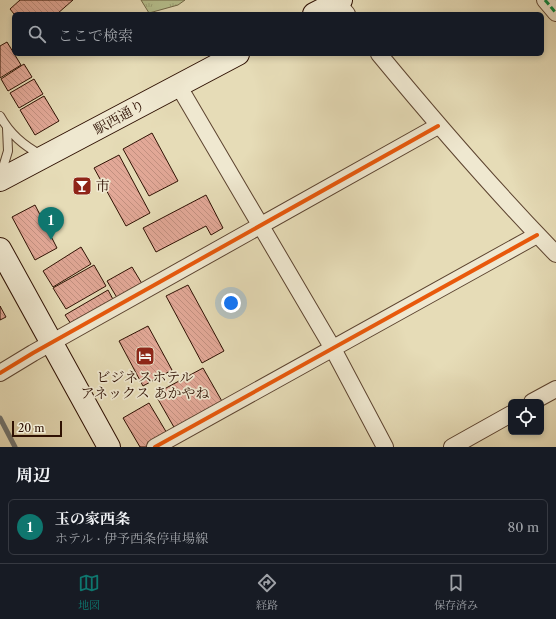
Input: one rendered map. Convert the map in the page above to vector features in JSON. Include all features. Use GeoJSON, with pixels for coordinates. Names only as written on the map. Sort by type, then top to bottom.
{"type":"FeatureCollection","features":[{"type":"Feature","properties":{"kind":"street"},"geometry":{"type":"LineString","coordinates":[[545,0],[556,13]]}},
{"type":"Feature","properties":{"kind":"street"},"geometry":{"type":"LineString","coordinates":[[319,12],[340,4]]}},
{"type":"Feature","properties":{"kind":"street","name":"駅西通り"},"geometry":{"type":"LineString","coordinates":[[0,180],[20,159],[178,85],[234,56]]}},
{"type":"Feature","properties":{"kind":"street"},"geometry":{"type":"LineString","coordinates":[[381,56],[438,126],[499,194],[556,254]]}},
{"type":"Feature","properties":{"kind":"street"},"geometry":{"type":"LineString","coordinates":[[178,85],[332,347],[385,447]]}},
{"type":"Feature","properties":{"kind":"street"},"geometry":{"type":"LineString","coordinates":[[0,373],[438,126]]}},
{"type":"Feature","properties":{"kind":"street"},"geometry":{"type":"LineString","coordinates":[[155,447],[537,234]]}},
{"type":"Feature","properties":{"kind":"street"},"geometry":{"type":"LineString","coordinates":[[0,249],[109,447]]}},
{"type":"Feature","properties":{"kind":"street"},"geometry":{"type":"LineString","coordinates":[[538,399],[556,389]]}},
{"type":"Feature","properties":{"kind":"street"},"geometry":{"type":"LineString","coordinates":[[452,447],[508,416]]}},
{"type":"Feature","properties":{"kind":"lane"},"geometry":{"type":"LineString","coordinates":[[0,116],[20,159]]}},
{"type":"Feature","properties":{"kind":"lane"},"geometry":{"type":"LineString","coordinates":[[6,128],[19,141],[20,159]]}},
{"type":"Feature","properties":{"kind":"lane"},"geometry":{"type":"LineString","coordinates":[[0,177],[20,159]]}},
{"type":"Feature","properties":{"kind":"green space"},"geometry":{"type":"Polygon","coordinates":[[[141,0],[185,0],[178,5],[148,12],[141,0]]]}},
{"type":"Feature","properties":{"kind":"building"},"geometry":{"type":"Polygon","coordinates":[[[20,0],[73,0],[59,12],[12,12],[10,9],[20,0]]]}},
{"type":"Feature","properties":{"kind":"building"},"geometry":{"type":"Polygon","coordinates":[[[7,42],[12,50],[12,56],[16,56],[21,65],[0,78],[0,46],[7,42]]]}},
{"type":"Feature","properties":{"kind":"building"},"geometry":{"type":"Polygon","coordinates":[[[24,64],[32,77],[8,91],[1,79],[24,64]]]}},
{"type":"Feature","properties":{"kind":"building"},"geometry":{"type":"Polygon","coordinates":[[[34,79],[43,94],[19,108],[10,93],[34,79]]]}},
{"type":"Feature","properties":{"kind":"building"},"geometry":{"type":"Polygon","coordinates":[[[44,96],[59,121],[35,135],[20,110],[44,96]]]}},
{"type":"Feature","properties":{"kind":"building"},"geometry":{"type":"Polygon","coordinates":[[[152,133],[178,181],[149,196],[123,149],[152,133]]]}},
{"type":"Feature","properties":{"kind":"building"},"geometry":{"type":"Polygon","coordinates":[[[119,155],[150,213],[126,226],[94,168],[119,155]]]}},
{"type":"Feature","properties":{"kind":"building"},"geometry":{"type":"Polygon","coordinates":[[[206,195],[223,228],[211,235],[206,226],[156,252],[143,228],[206,195]]]}},
{"type":"Feature","properties":{"kind":"building"},"geometry":{"type":"Polygon","coordinates":[[[35,205],[57,248],[35,260],[12,217],[35,205]]]}},
{"type":"Feature","properties":{"kind":"building"},"geometry":{"type":"Polygon","coordinates":[[[81,247],[91,264],[53,287],[43,271],[81,247]]]}},
{"type":"Feature","properties":{"kind":"building"},"geometry":{"type":"Polygon","coordinates":[[[94,265],[106,286],[66,309],[53,288],[94,265]]]}},
{"type":"Feature","properties":{"kind":"building"},"geometry":{"type":"Polygon","coordinates":[[[132,267],[144,287],[119,301],[107,281],[132,267]]]}},
{"type":"Feature","properties":{"kind":"building"},"geometry":{"type":"Polygon","coordinates":[[[188,285],[224,351],[202,363],[166,296],[188,285]]]}},
{"type":"Feature","properties":{"kind":"building"},"geometry":{"type":"Polygon","coordinates":[[[108,290],[115,303],[73,327],[65,315],[108,290]]]}},
{"type":"Feature","properties":{"kind":"building"},"geometry":{"type":"Polygon","coordinates":[[[0,306],[6,317],[0,320],[0,306]]]}},
{"type":"Feature","properties":{"kind":"building","name":"ビジネスホテル アネックス あかやね"},"geometry":{"type":"Polygon","coordinates":[[[148,326],[172,370],[143,386],[119,341],[148,326]]]}},
{"type":"Feature","properties":{"kind":"building"},"geometry":{"type":"Polygon","coordinates":[[[203,368],[223,403],[175,429],[155,394],[203,368]]]}},
{"type":"Feature","properties":{"kind":"building"},"geometry":{"type":"Polygon","coordinates":[[[149,403],[168,435],[147,447],[140,447],[123,418],[149,403]]]}},
{"type":"Feature","properties":{"kind":"waterway"},"geometry":{"type":"LineString","coordinates":[[0,418],[15,447]]}},
{"type":"Feature","properties":{"kind":"marked path"},"geometry":{"type":"LineString","coordinates":[[545,0],[556,13]]}},
{"type":"Feature","properties":{"kind":"cycle path"},"geometry":{"type":"LineString","coordinates":[[0,373],[33,353],[438,126]]}},
{"type":"Feature","properties":{"kind":"cycle path"},"geometry":{"type":"LineString","coordinates":[[155,447],[537,235]]}},
{"type":"Feature","properties":{"kind":"place","name":"市"},"geometry":{"type":"Point","coordinates":[82,186]}},
{"type":"Feature","properties":{"kind":"place","name":"玉の家西条"},"geometry":{"type":"Point","coordinates":[51,240]}},
{"type":"Feature","properties":{"kind":"place","name":"ビジネスホテル アネックス あかやね"},"geometry":{"type":"Point","coordinates":[145,356]}}]}
